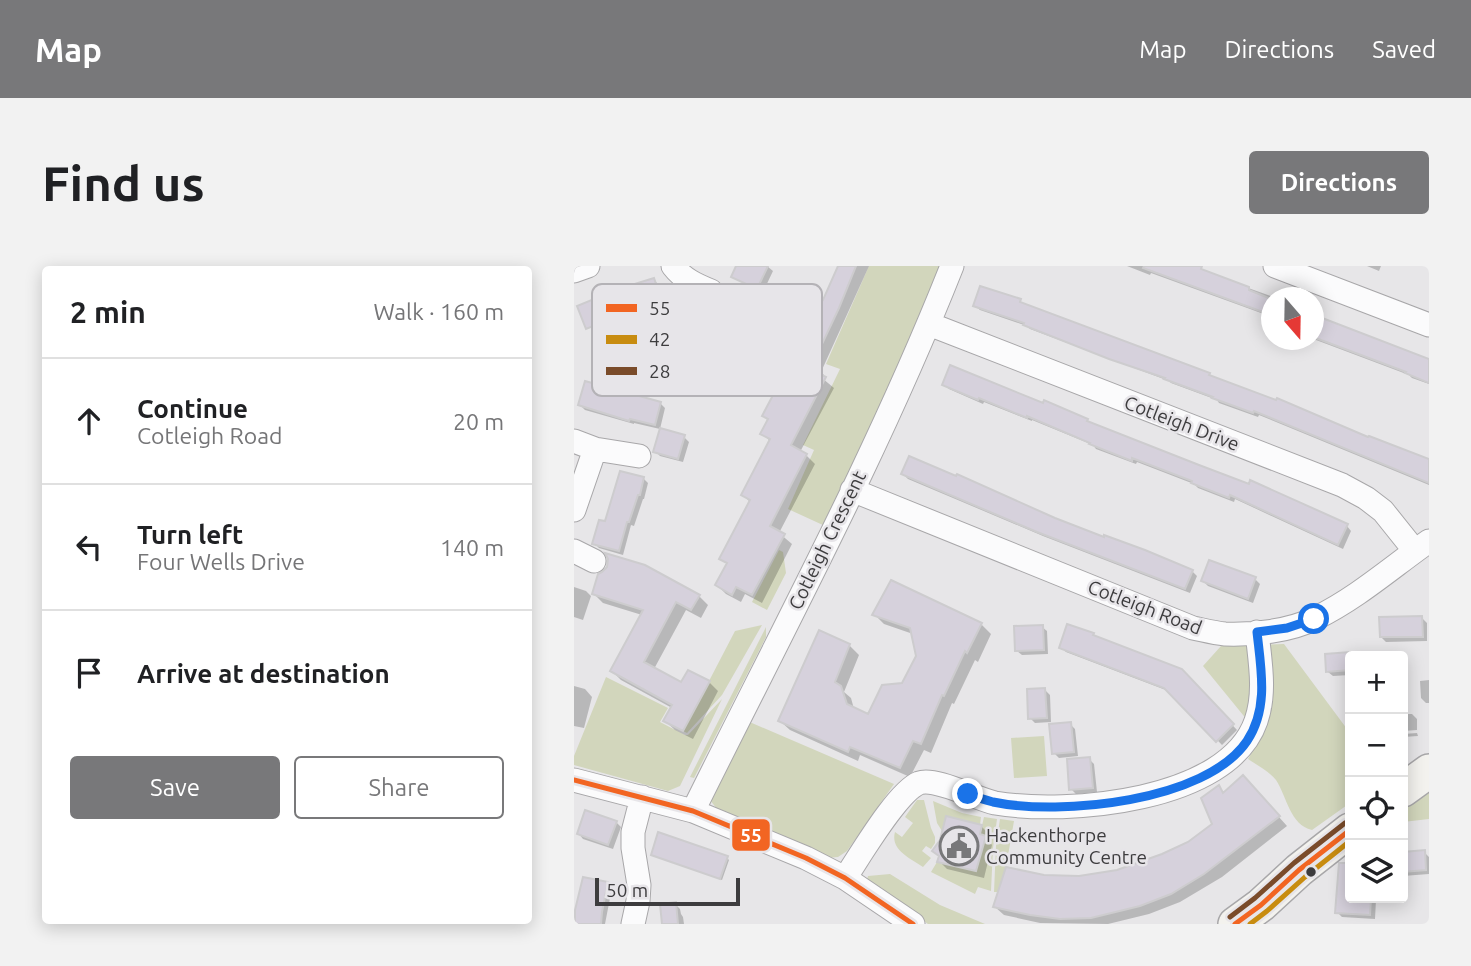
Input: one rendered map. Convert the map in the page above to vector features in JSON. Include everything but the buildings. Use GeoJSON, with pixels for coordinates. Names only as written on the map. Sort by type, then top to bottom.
{"type":"FeatureCollection","features":[{"type":"Feature","properties":{"kind":"street"},"geometry":{"type":"LineString","coordinates":[[574,271],[588,266]]}},
{"type":"Feature","properties":{"kind":"street"},"geometry":{"type":"LineString","coordinates":[[673,266],[678,273],[694,284]]}},
{"type":"Feature","properties":{"kind":"street","name":"Cotleigh Crescent"},"geometry":{"type":"LineString","coordinates":[[694,811],[852,490],[929,324],[952,266]]}},
{"type":"Feature","properties":{"kind":"street"},"geometry":{"type":"LineString","coordinates":[[1275,266],[1429,325]]}},
{"type":"Feature","properties":{"kind":"street","name":"Cotleigh Drive"},"geometry":{"type":"LineString","coordinates":[[929,324],[1342,485],[1366,498],[1422,546]]}},
{"type":"Feature","properties":{"kind":"street"},"geometry":{"type":"LineString","coordinates":[[574,510],[584,445],[639,456]]}},
{"type":"Feature","properties":{"kind":"street","name":"Cotleigh Road"},"geometry":{"type":"LineString","coordinates":[[852,490],[1193,628],[1224,634],[1287,628],[1314,619],[1340,605],[1422,546]]}},
{"type":"Feature","properties":{"kind":"street"},"geometry":{"type":"LineString","coordinates":[[845,878],[897,801],[910,787],[923,782],[993,802],[1050,807],[1145,797],[1210,773],[1232,758],[1247,741],[1256,722],[1262,680],[1257,632]]}},
{"type":"Feature","properties":{"kind":"street"},"geometry":{"type":"LineString","coordinates":[[1408,786],[1429,771]]}},
{"type":"Feature","properties":{"kind":"street"},"geometry":{"type":"LineString","coordinates":[[574,780],[694,811],[806,858],[845,878],[913,924]]}},
{"type":"Feature","properties":{"kind":"street"},"geometry":{"type":"LineString","coordinates":[[633,924],[639,886],[633,848],[634,832],[642,797]]}},
{"type":"Feature","properties":{"kind":"street"},"geometry":{"type":"LineString","coordinates":[[1235,924],[1345,834]]}},
{"type":"Feature","properties":{"kind":"green space"},"geometry":{"type":"Polygon","coordinates":[[[869,266],[941,266],[908,346],[825,526],[788,509],[814,450],[803,445],[840,369],[826,364],[869,266]]]}},
{"type":"Feature","properties":{"kind":"green space"},"geometry":{"type":"Polygon","coordinates":[[[779,550],[783,552],[786,573],[767,610],[752,602],[779,550]]]}},
{"type":"Feature","properties":{"kind":"green space"},"geometry":{"type":"Polygon","coordinates":[[[762,625],[722,695],[687,733],[683,731],[735,631],[762,625]]]}},
{"type":"Feature","properties":{"kind":"green space"},"geometry":{"type":"Polygon","coordinates":[[[766,627],[766,637],[694,778],[690,777],[766,627]]]}},
{"type":"Feature","properties":{"kind":"green space"},"geometry":{"type":"Polygon","coordinates":[[[1284,644],[1345,726],[1345,807],[1312,830],[1294,816],[1276,780],[1248,759],[1261,737],[1203,666],[1221,646],[1284,644]]]}},
{"type":"Feature","properties":{"kind":"green space"},"geometry":{"type":"Polygon","coordinates":[[[606,677],[668,708],[660,722],[685,735],[722,699],[680,786],[668,791],[574,765],[574,756],[606,677]]]}},
{"type":"Feature","properties":{"kind":"green space"},"geometry":{"type":"Polygon","coordinates":[[[745,720],[894,784],[847,851],[838,857],[826,858],[717,809],[710,800],[745,720]]]}},
{"type":"Feature","properties":{"kind":"green space"},"geometry":{"type":"Polygon","coordinates":[[[1044,736],[1047,776],[1014,778],[1011,738],[1044,736]]]}},
{"type":"Feature","properties":{"kind":"green space"},"geometry":{"type":"Polygon","coordinates":[[[1429,788],[1429,819],[1408,821],[1408,804],[1429,788]]]}},
{"type":"Feature","properties":{"kind":"green space"},"geometry":{"type":"Polygon","coordinates":[[[917,800],[924,800],[935,837],[931,849],[926,846],[922,851],[931,858],[923,867],[898,849],[894,838],[895,832],[902,837],[913,823],[905,817],[917,800]]]}},
{"type":"Feature","properties":{"kind":"green space"},"geometry":{"type":"Polygon","coordinates":[[[933,801],[962,813],[981,817],[980,825],[946,816],[942,831],[937,823],[933,801]]]}},
{"type":"Feature","properties":{"kind":"green space"},"geometry":{"type":"Polygon","coordinates":[[[984,817],[997,819],[991,891],[978,887],[975,894],[931,872],[937,862],[976,871],[985,836],[980,834],[984,817]]]}},
{"type":"Feature","properties":{"kind":"green space"},"geometry":{"type":"Polygon","coordinates":[[[1000,819],[1014,821],[1006,867],[998,892],[994,892],[996,846],[1000,819]]]}},
{"type":"Feature","properties":{"kind":"green space"},"geometry":{"type":"Polygon","coordinates":[[[890,874],[940,905],[985,924],[928,924],[866,883],[868,876],[890,874]]]}},
{"type":"Feature","properties":{"kind":"transit line","name":"55"},"geometry":{"type":"LineString","coordinates":[[574,780],[693,811],[806,858],[845,878],[913,924]]}},
{"type":"Feature","properties":{"kind":"transit line","name":"28"},"geometry":{"type":"LineString","coordinates":[[1230,917],[1345,823]]}},
{"type":"Feature","properties":{"kind":"transit line","name":"55"},"geometry":{"type":"LineString","coordinates":[[1235,924],[1345,834]]}},
{"type":"Feature","properties":{"kind":"transit line","name":"42"},"geometry":{"type":"LineString","coordinates":[[1250,924],[1345,845]]}},
{"type":"Feature","properties":{"kind":"place","name":"Hackenthorpe Community Centre"},"geometry":{"type":"Point","coordinates":[959,846]}},
{"type":"Feature","properties":{"kind":"route"},"geometry":{"type":"LineString","coordinates":[[968,794],[1018,806],[1080,805],[1145,797],[1210,773],[1232,758],[1247,741],[1256,722],[1262,680],[1257,632],[1287,628],[1314,619]]}}]}
